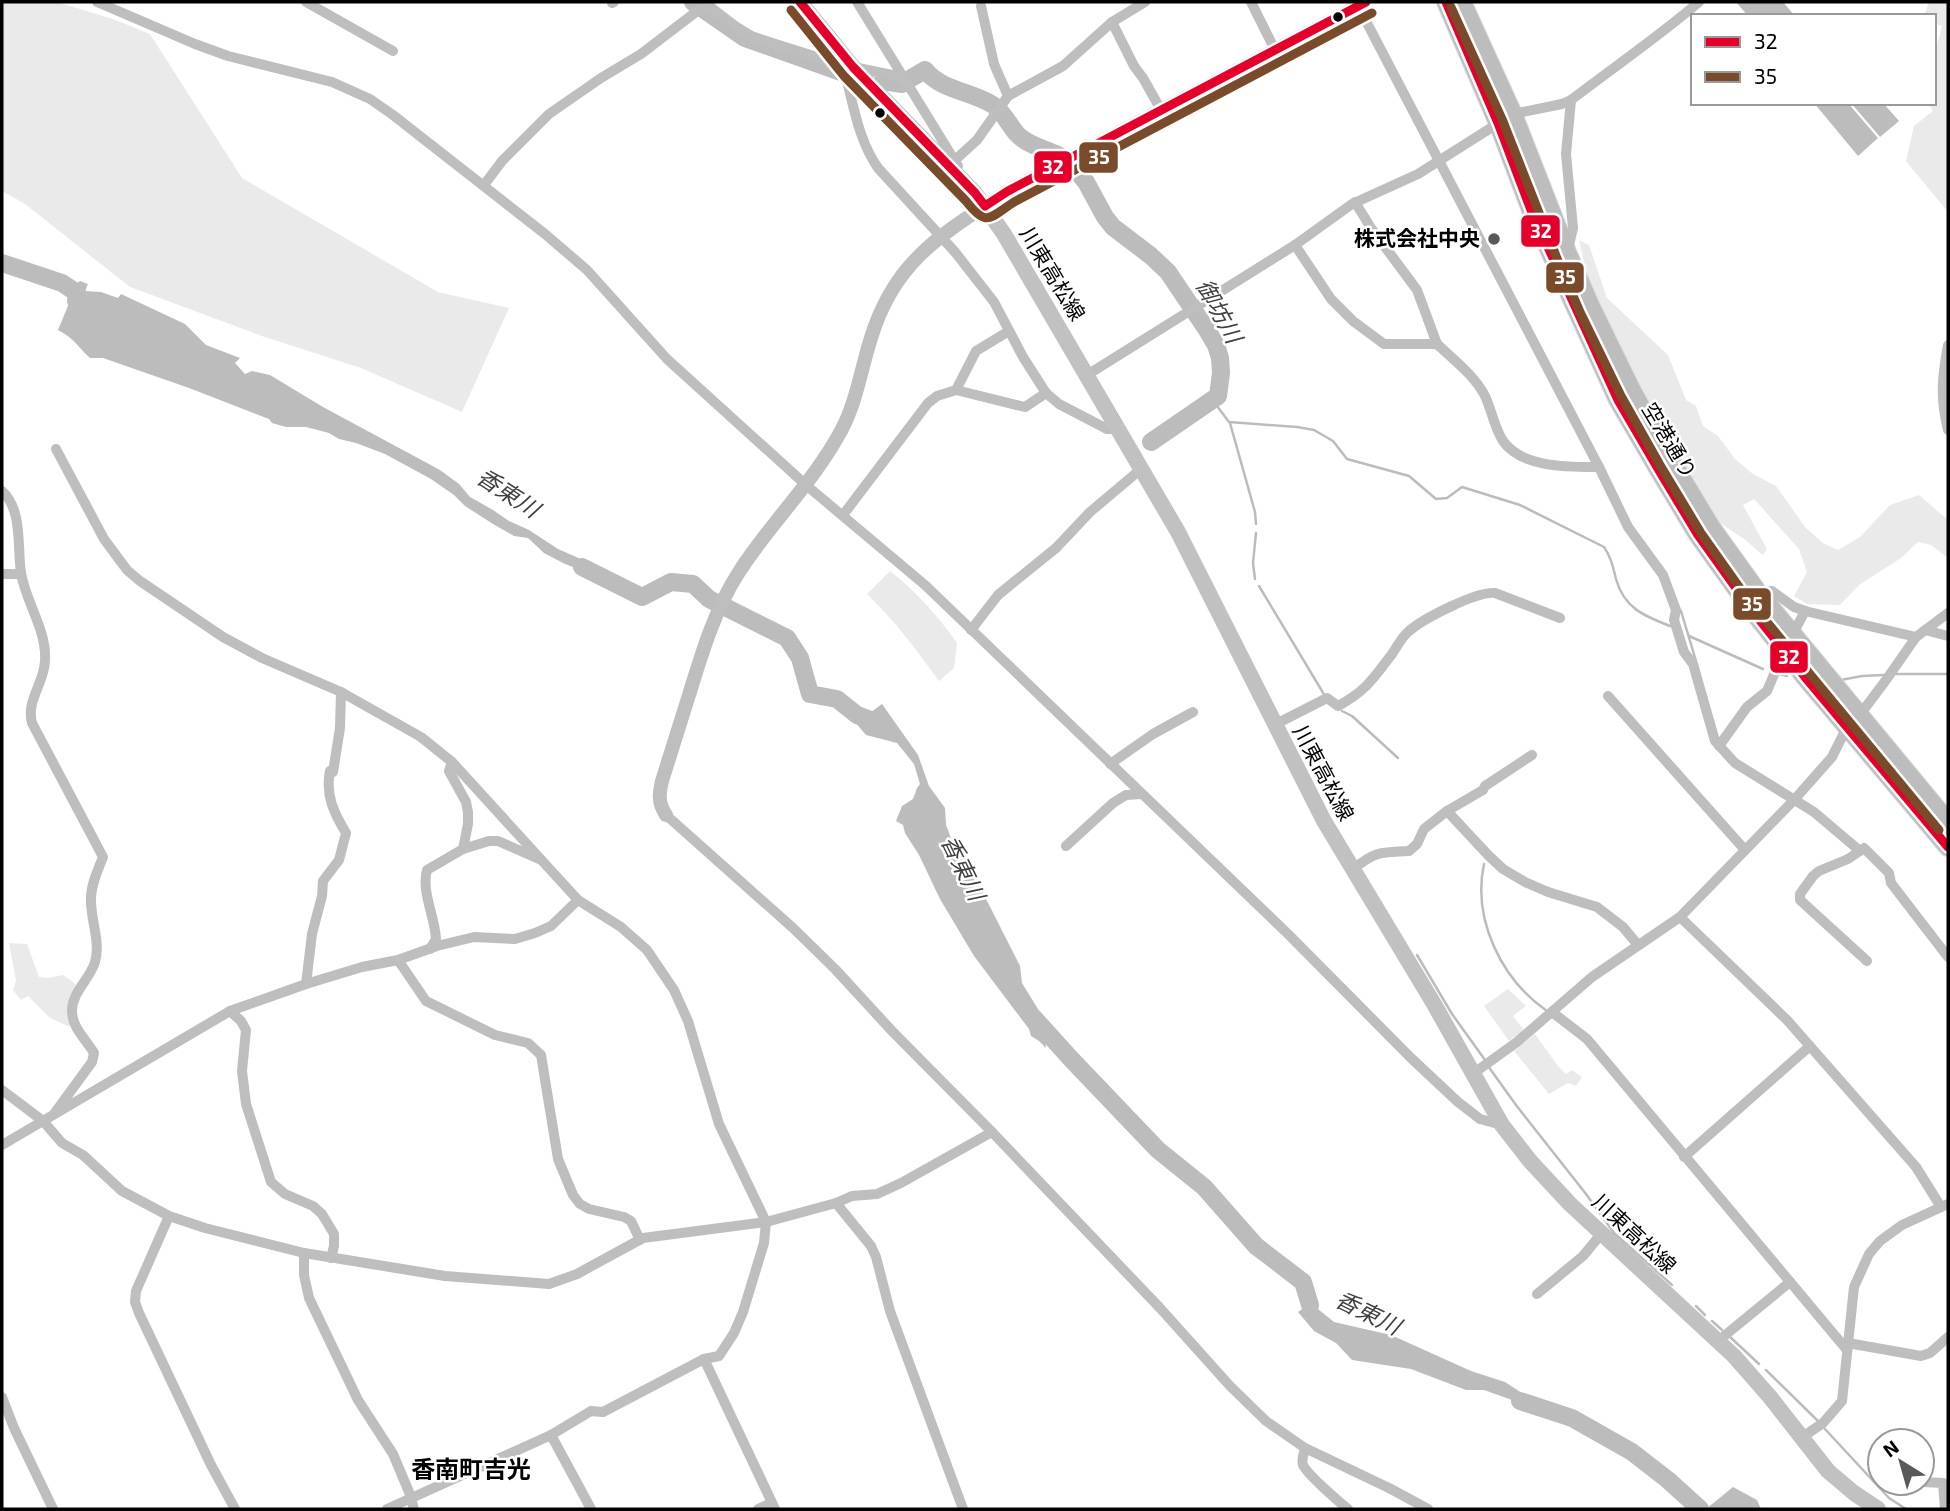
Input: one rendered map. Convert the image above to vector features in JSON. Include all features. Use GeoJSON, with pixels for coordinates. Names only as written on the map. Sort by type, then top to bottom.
{"type":"FeatureCollection","features":[{"type":"Feature","properties":{"kind":"highway","name":"空港通り"},"geometry":{"type":"LineString","coordinates":[[1446,2],[1506,119],[1632,391],[1711,527],[1757,591],[1788,643]]}},
{"type":"Feature","properties":{"kind":"highway","name":"空港通り"},"geometry":{"type":"LineString","coordinates":[[1462,2],[1506,119],[1531,210],[1618,400],[1698,535],[1751,609],[1788,643],[1853,722],[1948,847]]}},
{"type":"Feature","properties":{"kind":"highway","name":"空港通り"},"geometry":{"type":"LineString","coordinates":[[1853,722],[1948,822]]}},
{"type":"Feature","properties":{"kind":"main road","name":"川東高松線"},"geometry":{"type":"LineString","coordinates":[[800,2],[849,62],[980,199],[1004,234],[1178,532],[1324,821],[1475,1073],[1502,1125],[1530,1161],[1570,1204],[1734,1356],[1828,1471],[1878,1509]]}},
{"type":"Feature","properties":{"kind":"street"},"geometry":{"type":"LineString","coordinates":[[97,2],[121,6],[195,44],[228,56],[332,82],[349,89],[393,115],[484,185],[587,270],[667,359],[806,485],[925,585],[1289,934],[1458,1102],[1480,1119],[1502,1125]]}},
{"type":"Feature","properties":{"kind":"street"},"geometry":{"type":"LineString","coordinates":[[306,2],[393,51]]}},
{"type":"Feature","properties":{"kind":"street"},"geometry":{"type":"LineString","coordinates":[[857,2],[980,199]]}},
{"type":"Feature","properties":{"kind":"street"},"geometry":{"type":"LineString","coordinates":[[955,160],[977,140],[1008,96],[1063,66],[1112,22],[1145,2]]}},
{"type":"Feature","properties":{"kind":"street"},"geometry":{"type":"LineString","coordinates":[[1251,2],[1275,50]]}},
{"type":"Feature","properties":{"kind":"street"},"geometry":{"type":"LineString","coordinates":[[1087,375],[1295,245],[1356,202],[1418,174],[1506,119],[1572,100],[1619,62],[1667,30],[1699,2]]}},
{"type":"Feature","properties":{"kind":"street"},"geometry":{"type":"LineString","coordinates":[[1428,1509],[1305,1448],[1272,1426],[1230,1386],[1160,1308],[793,928],[660,806],[662,781],[704,647],[729,590],[779,517],[806,485],[842,429],[856,397],[871,339],[888,296],[901,276],[917,256],[980,199],[1008,191],[1360,3],[1438,162],[1628,527],[1663,575],[1675,610],[1674,621],[1684,652],[1693,664],[1715,741],[1735,763],[1814,811],[1860,851]]}},
{"type":"Feature","properties":{"kind":"street"},"geometry":{"type":"LineString","coordinates":[[484,185],[502,161],[549,114],[641,54],[704,5],[753,37],[836,63],[849,62],[902,77]]}},
{"type":"Feature","properties":{"kind":"street"},"geometry":{"type":"LineString","coordinates":[[981,6],[995,64],[1008,96]]}},
{"type":"Feature","properties":{"kind":"street"},"geometry":{"type":"LineString","coordinates":[[1112,22],[1134,66],[1161,110]]}},
{"type":"Feature","properties":{"kind":"street"},"geometry":{"type":"LineString","coordinates":[[849,62],[846,78],[868,154],[994,302],[1023,357],[1046,393],[1059,404],[1107,429],[1118,429]]}},
{"type":"Feature","properties":{"kind":"street"},"geometry":{"type":"LineString","coordinates":[[1567,252],[1573,228],[1566,154],[1572,100]]}},
{"type":"Feature","properties":{"kind":"street"},"geometry":{"type":"LineString","coordinates":[[1356,202],[1371,228],[1417,290],[1437,344],[1472,376],[1484,395],[1504,443],[1520,457],[1561,467],[1599,467]]}},
{"type":"Feature","properties":{"kind":"street"},"geometry":{"type":"LineString","coordinates":[[1295,245],[1331,299],[1353,321],[1384,344],[1437,344]]}},
{"type":"Feature","properties":{"kind":"street"},"geometry":{"type":"LineString","coordinates":[[956,390],[976,351],[1009,331]]}},
{"type":"Feature","properties":{"kind":"street"},"geometry":{"type":"LineString","coordinates":[[1948,345],[1941,389],[1948,430]]}},
{"type":"Feature","properties":{"kind":"street"},"geometry":{"type":"LineString","coordinates":[[843,515],[928,403],[937,396],[956,390],[1025,407],[1046,393]]}},
{"type":"Feature","properties":{"kind":"street"},"geometry":{"type":"LineString","coordinates":[[57,449],[104,539],[127,570],[140,582],[223,637],[262,658],[341,692],[421,737],[452,762],[578,900],[621,927],[647,950],[674,990],[688,1021],[719,1124],[766,1222],[764,1243],[743,1312],[734,1334],[719,1356],[704,1359],[603,1412],[591,1411],[551,1435],[447,1481],[412,1504],[387,1509]]}},
{"type":"Feature","properties":{"kind":"street"},"geometry":{"type":"LineString","coordinates":[[971,630],[998,595],[1056,548],[1090,513],[1141,469]]}},
{"type":"Feature","properties":{"kind":"street"},"geometry":{"type":"LineString","coordinates":[[2,491],[12,503],[21,575],[45,643],[44,673],[31,704],[32,723],[103,857],[90,895],[97,954],[94,966],[75,997],[72,1009],[76,1027],[93,1053],[92,1062],[54,1114]]}},
{"type":"Feature","properties":{"kind":"street"},"geometry":{"type":"LineString","coordinates":[[2,574],[21,575]]}},
{"type":"Feature","properties":{"kind":"street"},"geometry":{"type":"LineString","coordinates":[[1757,591],[1772,591],[1794,607],[1805,611],[1921,634],[1948,636]]}},
{"type":"Feature","properties":{"kind":"street"},"geometry":{"type":"LineString","coordinates":[[1274,724],[1326,698],[1338,706],[1357,696],[1371,682],[1407,633],[1444,609],[1487,592],[1560,618]]}},
{"type":"Feature","properties":{"kind":"street"},"geometry":{"type":"LineString","coordinates":[[1719,746],[1746,707],[1767,691],[1805,611]]}},
{"type":"Feature","properties":{"kind":"street"},"geometry":{"type":"LineString","coordinates":[[1475,1073],[1517,1042],[1592,977],[1679,916],[1794,800],[1832,757],[1853,722],[1921,634],[1948,613]]}},
{"type":"Feature","properties":{"kind":"street"},"geometry":{"type":"LineString","coordinates":[[306,984],[312,934],[323,896],[323,881],[338,860],[346,834],[328,797],[328,780],[330,771],[333,772],[340,729],[341,692]]}},
{"type":"Feature","properties":{"kind":"street"},"geometry":{"type":"LineString","coordinates":[[1608,696],[1745,849]]}},
{"type":"Feature","properties":{"kind":"street"},"geometry":{"type":"LineString","coordinates":[[1110,764],[1153,734],[1193,712]]}},
{"type":"Feature","properties":{"kind":"street"},"geometry":{"type":"LineString","coordinates":[[1352,870],[1367,857],[1383,852],[1409,852],[1417,844],[1424,829],[1532,755]]}},
{"type":"Feature","properties":{"kind":"street"},"geometry":{"type":"LineString","coordinates":[[452,762],[449,771],[466,802],[468,812],[463,849]]}},
{"type":"Feature","properties":{"kind":"street"},"geometry":{"type":"LineString","coordinates":[[1066,846],[1113,803],[1126,795],[1141,794]]}},
{"type":"Feature","properties":{"kind":"street"},"geometry":{"type":"LineString","coordinates":[[1447,811],[1503,869],[1548,892],[1597,907],[1623,927],[1638,945]]}},
{"type":"Feature","properties":{"kind":"street"},"geometry":{"type":"LineString","coordinates":[[430,949],[436,939],[426,890],[427,870],[463,849],[498,841],[543,861]]}},
{"type":"Feature","properties":{"kind":"street"},"geometry":{"type":"LineString","coordinates":[[1867,961],[1800,900],[1800,894],[1819,871],[1848,859],[1864,848],[1889,873],[1891,883],[1948,957]]}},
{"type":"Feature","properties":{"kind":"street"},"geometry":{"type":"LineString","coordinates":[[2,1145],[230,1011],[362,967],[398,960],[474,937],[515,939],[534,933],[551,926],[578,900]]}},
{"type":"Feature","properties":{"kind":"street"},"geometry":{"type":"LineString","coordinates":[[1679,916],[1787,1020],[1916,1167],[1945,1206],[1902,1225],[1880,1241],[1869,1254],[1854,1287],[1842,1401],[1823,1423],[1801,1438]]}},
{"type":"Feature","properties":{"kind":"street"},"geometry":{"type":"LineString","coordinates":[[398,960],[426,1001],[495,1035],[528,1043],[541,1055],[558,1159],[573,1195],[580,1204],[589,1209],[631,1221],[640,1240]]}},
{"type":"Feature","properties":{"kind":"street"},"geometry":{"type":"LineString","coordinates":[[230,1011],[246,1030],[242,1071],[246,1104],[271,1182],[285,1194],[306,1202],[322,1214],[334,1234],[331,1258]]}},
{"type":"Feature","properties":{"kind":"street"},"geometry":{"type":"LineString","coordinates":[[1552,1012],[1587,1039],[1790,1282],[1848,1346],[1921,1356],[1930,1353],[1948,1337]]}},
{"type":"Feature","properties":{"kind":"street"},"geometry":{"type":"LineString","coordinates":[[1684,1157],[1810,1046]]}},
{"type":"Feature","properties":{"kind":"street"},"geometry":{"type":"LineString","coordinates":[[2,1090],[43,1121],[62,1143],[83,1155],[122,1191],[169,1216],[205,1228],[331,1258],[445,1276],[549,1284],[577,1274],[640,1240],[766,1222],[852,1196],[877,1194],[992,1132]]}},
{"type":"Feature","properties":{"kind":"street"},"geometry":{"type":"LineString","coordinates":[[836,1203],[871,1246],[876,1257],[890,1311],[963,1509]]}},
{"type":"Feature","properties":{"kind":"street"},"geometry":{"type":"LineString","coordinates":[[169,1216],[136,1291],[135,1302],[211,1465],[235,1509]]}},
{"type":"Feature","properties":{"kind":"street"},"geometry":{"type":"LineString","coordinates":[[1537,1294],[1583,1256],[1602,1233]]}},
{"type":"Feature","properties":{"kind":"street"},"geometry":{"type":"LineString","coordinates":[[304,1253],[304,1275],[309,1297],[358,1400],[393,1454],[412,1504]]}},
{"type":"Feature","properties":{"kind":"street"},"geometry":{"type":"LineString","coordinates":[[1718,1341],[1790,1282]]}},
{"type":"Feature","properties":{"kind":"street"},"geometry":{"type":"LineString","coordinates":[[704,1359],[773,1506],[758,1509]]}},
{"type":"Feature","properties":{"kind":"street"},"geometry":{"type":"LineString","coordinates":[[2,1397],[53,1509]]}},
{"type":"Feature","properties":{"kind":"street"},"geometry":{"type":"LineString","coordinates":[[551,1435],[591,1509]]}},
{"type":"Feature","properties":{"kind":"street"},"geometry":{"type":"LineString","coordinates":[[1305,1448],[1303,1465],[1349,1509]]}},
{"type":"Feature","properties":{"kind":"street"},"geometry":{"type":"LineString","coordinates":[[1936,1483],[1943,1483],[1945,1509]]}},
{"type":"Feature","properties":{"kind":"shaded area"},"geometry":{"type":"Polygon","coordinates":[[[2,2],[57,2],[113,19],[150,34],[242,178],[438,292],[509,308],[462,412],[361,368],[262,336],[130,287],[25,204],[2,191],[2,2]]]}},
{"type":"Feature","properties":{"kind":"shaded area"},"geometry":{"type":"Polygon","coordinates":[[[1929,2],[1948,2],[1948,212],[1906,161],[1914,126],[1933,111],[1929,105],[1936,105],[1936,49],[1942,26],[1936,24],[1936,14],[1925,14],[1929,2]]]}},
{"type":"Feature","properties":{"kind":"shaded area"},"geometry":{"type":"Polygon","coordinates":[[[1579,240],[1589,245],[1607,298],[1668,355],[1686,400],[1696,406],[1703,426],[1718,436],[1735,459],[1753,474],[1776,486],[1805,527],[1823,543],[1838,550],[1860,537],[1890,505],[1919,495],[1948,520],[1948,558],[1931,545],[1918,542],[1901,558],[1859,585],[1840,605],[1807,604],[1794,596],[1807,572],[1799,549],[1754,499],[1743,505],[1767,549],[1763,555],[1717,521],[1668,447],[1592,298],[1579,240]]]}},
{"type":"Feature","properties":{"kind":"shaded area"},"geometry":{"type":"Polygon","coordinates":[[[890,571],[926,604],[957,643],[954,668],[939,681],[887,614],[867,594],[890,571]]]}},
{"type":"Feature","properties":{"kind":"shaded area"},"geometry":{"type":"Polygon","coordinates":[[[9,943],[27,944],[39,977],[63,975],[78,988],[69,1014],[70,1027],[50,1018],[28,996],[21,1000],[13,990],[16,981],[9,943]]]}},
{"type":"Feature","properties":{"kind":"shaded area"},"geometry":{"type":"Polygon","coordinates":[[[1508,989],[1526,1006],[1513,1016],[1524,1030],[1509,1041],[1484,1006],[1508,989]]]}},
{"type":"Feature","properties":{"kind":"shaded area"},"geometry":{"type":"Polygon","coordinates":[[[1535,1034],[1566,1074],[1572,1070],[1582,1077],[1576,1086],[1568,1083],[1549,1094],[1514,1051],[1535,1034]]]}},
{"type":"Feature","properties":{"kind":"water"},"geometry":{"type":"Polygon","coordinates":[[[1736,2],[1783,2],[1793,14],[1746,14],[1736,2]]]}},
{"type":"Feature","properties":{"kind":"water"},"geometry":{"type":"Polygon","coordinates":[[[1816,105],[1850,105],[1878,138],[1858,156],[1816,105]]]}},
{"type":"Feature","properties":{"kind":"water"},"geometry":{"type":"Polygon","coordinates":[[[1853,105],[1885,105],[1899,121],[1880,137],[1853,105]]]}},
{"type":"Feature","properties":{"kind":"water"},"geometry":{"type":"Polygon","coordinates":[[[80,281],[88,284],[85,291],[101,292],[118,298],[121,294],[185,324],[206,345],[240,358],[235,363],[245,374],[252,371],[270,375],[440,470],[459,484],[470,497],[558,549],[590,563],[601,573],[601,584],[581,570],[544,553],[528,538],[514,536],[493,524],[431,479],[385,454],[339,439],[329,433],[272,423],[269,419],[189,388],[103,358],[90,358],[58,330],[72,296],[66,286],[80,281]]]}},
{"type":"Feature","properties":{"kind":"water"},"geometry":{"type":"Polygon","coordinates":[[[882,704],[918,755],[929,786],[945,808],[946,825],[954,846],[981,889],[1020,966],[1022,983],[1049,1027],[1049,1039],[1045,1040],[1046,1048],[1031,1036],[1029,1029],[974,956],[940,899],[903,825],[896,821],[902,806],[913,799],[920,784],[914,764],[897,743],[866,735],[854,721],[863,718],[882,704]]]}},
{"type":"Feature","properties":{"kind":"water"},"geometry":{"type":"Polygon","coordinates":[[[1306,1278],[1314,1288],[1318,1309],[1334,1322],[1391,1335],[1471,1371],[1505,1382],[1546,1409],[1529,1406],[1484,1390],[1466,1390],[1411,1369],[1352,1360],[1336,1343],[1314,1331],[1298,1312],[1305,1307],[1308,1300],[1301,1285],[1306,1278]]]}},
{"type":"Feature","properties":{"kind":"water"},"geometry":{"type":"Polygon","coordinates":[[[1733,1487],[1757,1500],[1761,1509],[1706,1509],[1733,1487]]]}},
{"type":"Feature","properties":{"kind":"waterway","name":"御坊川"},"geometry":{"type":"LineString","coordinates":[[693,2],[745,38],[841,72]]}},
{"type":"Feature","properties":{"kind":"waterway","name":"御坊川"},"geometry":{"type":"LineString","coordinates":[[908,80],[925,70],[948,87],[993,105],[1022,138],[1058,155]]}},
{"type":"Feature","properties":{"kind":"waterway","name":"御坊川"},"geometry":{"type":"LineString","coordinates":[[883,81],[902,84]]}},
{"type":"Feature","properties":{"kind":"waterway","name":"御坊川"},"geometry":{"type":"LineString","coordinates":[[1073,166],[1113,227],[1168,272],[1207,330],[1220,358],[1218,396],[1151,442]]}},
{"type":"Feature","properties":{"kind":"waterway","name":"香東川"},"geometry":{"type":"LineString","coordinates":[[2,263],[62,283],[77,293],[76,301]]}},
{"type":"Feature","properties":{"kind":"waterway"},"geometry":{"type":"LineString","coordinates":[[1214,398],[1229,422],[1314,430],[1333,441],[1347,459],[1409,476],[1436,499],[1447,498],[1462,487],[1520,505],[1604,547],[1624,597],[1636,610],[1670,626]]}},
{"type":"Feature","properties":{"kind":"waterway"},"geometry":{"type":"LineString","coordinates":[[1230,423],[1256,524]]}},
{"type":"Feature","properties":{"kind":"waterway"},"geometry":{"type":"LineString","coordinates":[[1255,579],[1253,563],[1256,533]]}},
{"type":"Feature","properties":{"kind":"waterway","name":"香東川"},"geometry":{"type":"LineString","coordinates":[[582,567],[642,597],[671,582],[693,584],[709,599],[787,638],[800,658],[810,694],[837,699],[857,715],[884,725]]}},
{"type":"Feature","properties":{"kind":"waterway"},"geometry":{"type":"LineString","coordinates":[[1259,586],[1325,696]]}},
{"type":"Feature","properties":{"kind":"waterway"},"geometry":{"type":"LineString","coordinates":[[1681,611],[1696,661]]}},
{"type":"Feature","properties":{"kind":"waterway"},"geometry":{"type":"LineString","coordinates":[[1689,636],[1763,669]]}},
{"type":"Feature","properties":{"kind":"waterway"},"geometry":{"type":"LineString","coordinates":[[1778,674],[1787,676]]}},
{"type":"Feature","properties":{"kind":"waterway"},"geometry":{"type":"LineString","coordinates":[[1896,674],[1948,674]]}},
{"type":"Feature","properties":{"kind":"waterway"},"geometry":{"type":"LineString","coordinates":[[1841,680],[1884,675]]}},
{"type":"Feature","properties":{"kind":"waterway"},"geometry":{"type":"LineString","coordinates":[[1342,711],[1352,716],[1398,758]]}},
{"type":"Feature","properties":{"kind":"waterway"},"geometry":{"type":"LineString","coordinates":[[1484,864],[1482,906],[1494,947],[1516,983],[1547,1011]]}},
{"type":"Feature","properties":{"kind":"waterway"},"geometry":{"type":"LineString","coordinates":[[1417,955],[1452,1014],[1485,1060]]}},
{"type":"Feature","properties":{"kind":"waterway","name":"香東川"},"geometry":{"type":"LineString","coordinates":[[1034,1018],[1158,1150],[1204,1187],[1256,1246],[1303,1282],[1310,1305]]}},
{"type":"Feature","properties":{"kind":"waterway"},"geometry":{"type":"LineString","coordinates":[[1488,1066],[1614,1233],[1672,1285]]}},
{"type":"Feature","properties":{"kind":"waterway"},"geometry":{"type":"LineString","coordinates":[[1696,1306],[1705,1315]]}},
{"type":"Feature","properties":{"kind":"waterway"},"geometry":{"type":"LineString","coordinates":[[1712,1321],[1722,1330]]}},
{"type":"Feature","properties":{"kind":"waterway"},"geometry":{"type":"LineString","coordinates":[[1730,1337],[1759,1364]]}},
{"type":"Feature","properties":{"kind":"waterway"},"geometry":{"type":"LineString","coordinates":[[1766,1370],[1818,1421]]}},
{"type":"Feature","properties":{"kind":"waterway","name":"香東川"},"geometry":{"type":"LineString","coordinates":[[1520,1401],[1572,1418],[1632,1452],[1700,1509]]}},
{"type":"Feature","properties":{"kind":"waterway"},"geometry":{"type":"LineString","coordinates":[[1824,1428],[1889,1498],[1906,1509]]}},
{"type":"Feature","properties":{"kind":"transit line","name":"32"},"geometry":{"type":"LineString","coordinates":[[800,2],[853,67],[985,206],[1008,191],[1366,2]]}},
{"type":"Feature","properties":{"kind":"transit line","name":"32"},"geometry":{"type":"LineString","coordinates":[[1446,2],[1498,123],[1531,210],[1618,400],[1660,472],[1698,535],[1751,609],[1948,847]]}},
{"type":"Feature","properties":{"kind":"transit line","name":"35"},"geometry":{"type":"LineString","coordinates":[[1451,7],[1502,119],[1580,312],[1621,396],[1660,465],[1701,533],[1747,598],[1939,830]]}},
{"type":"Feature","properties":{"kind":"transit line","name":"35"},"geometry":{"type":"LineString","coordinates":[[791,10],[844,76],[979,215],[988,218],[1372,13]]}},
{"type":"Feature","properties":{"kind":"place","name":"株式会社中央"},"geometry":{"type":"Point","coordinates":[1494,239]}},
{"type":"Feature","properties":{"kind":"district","name":"香南町吉光"},"geometry":{"type":"Point","coordinates":[471,1470]}}]}
